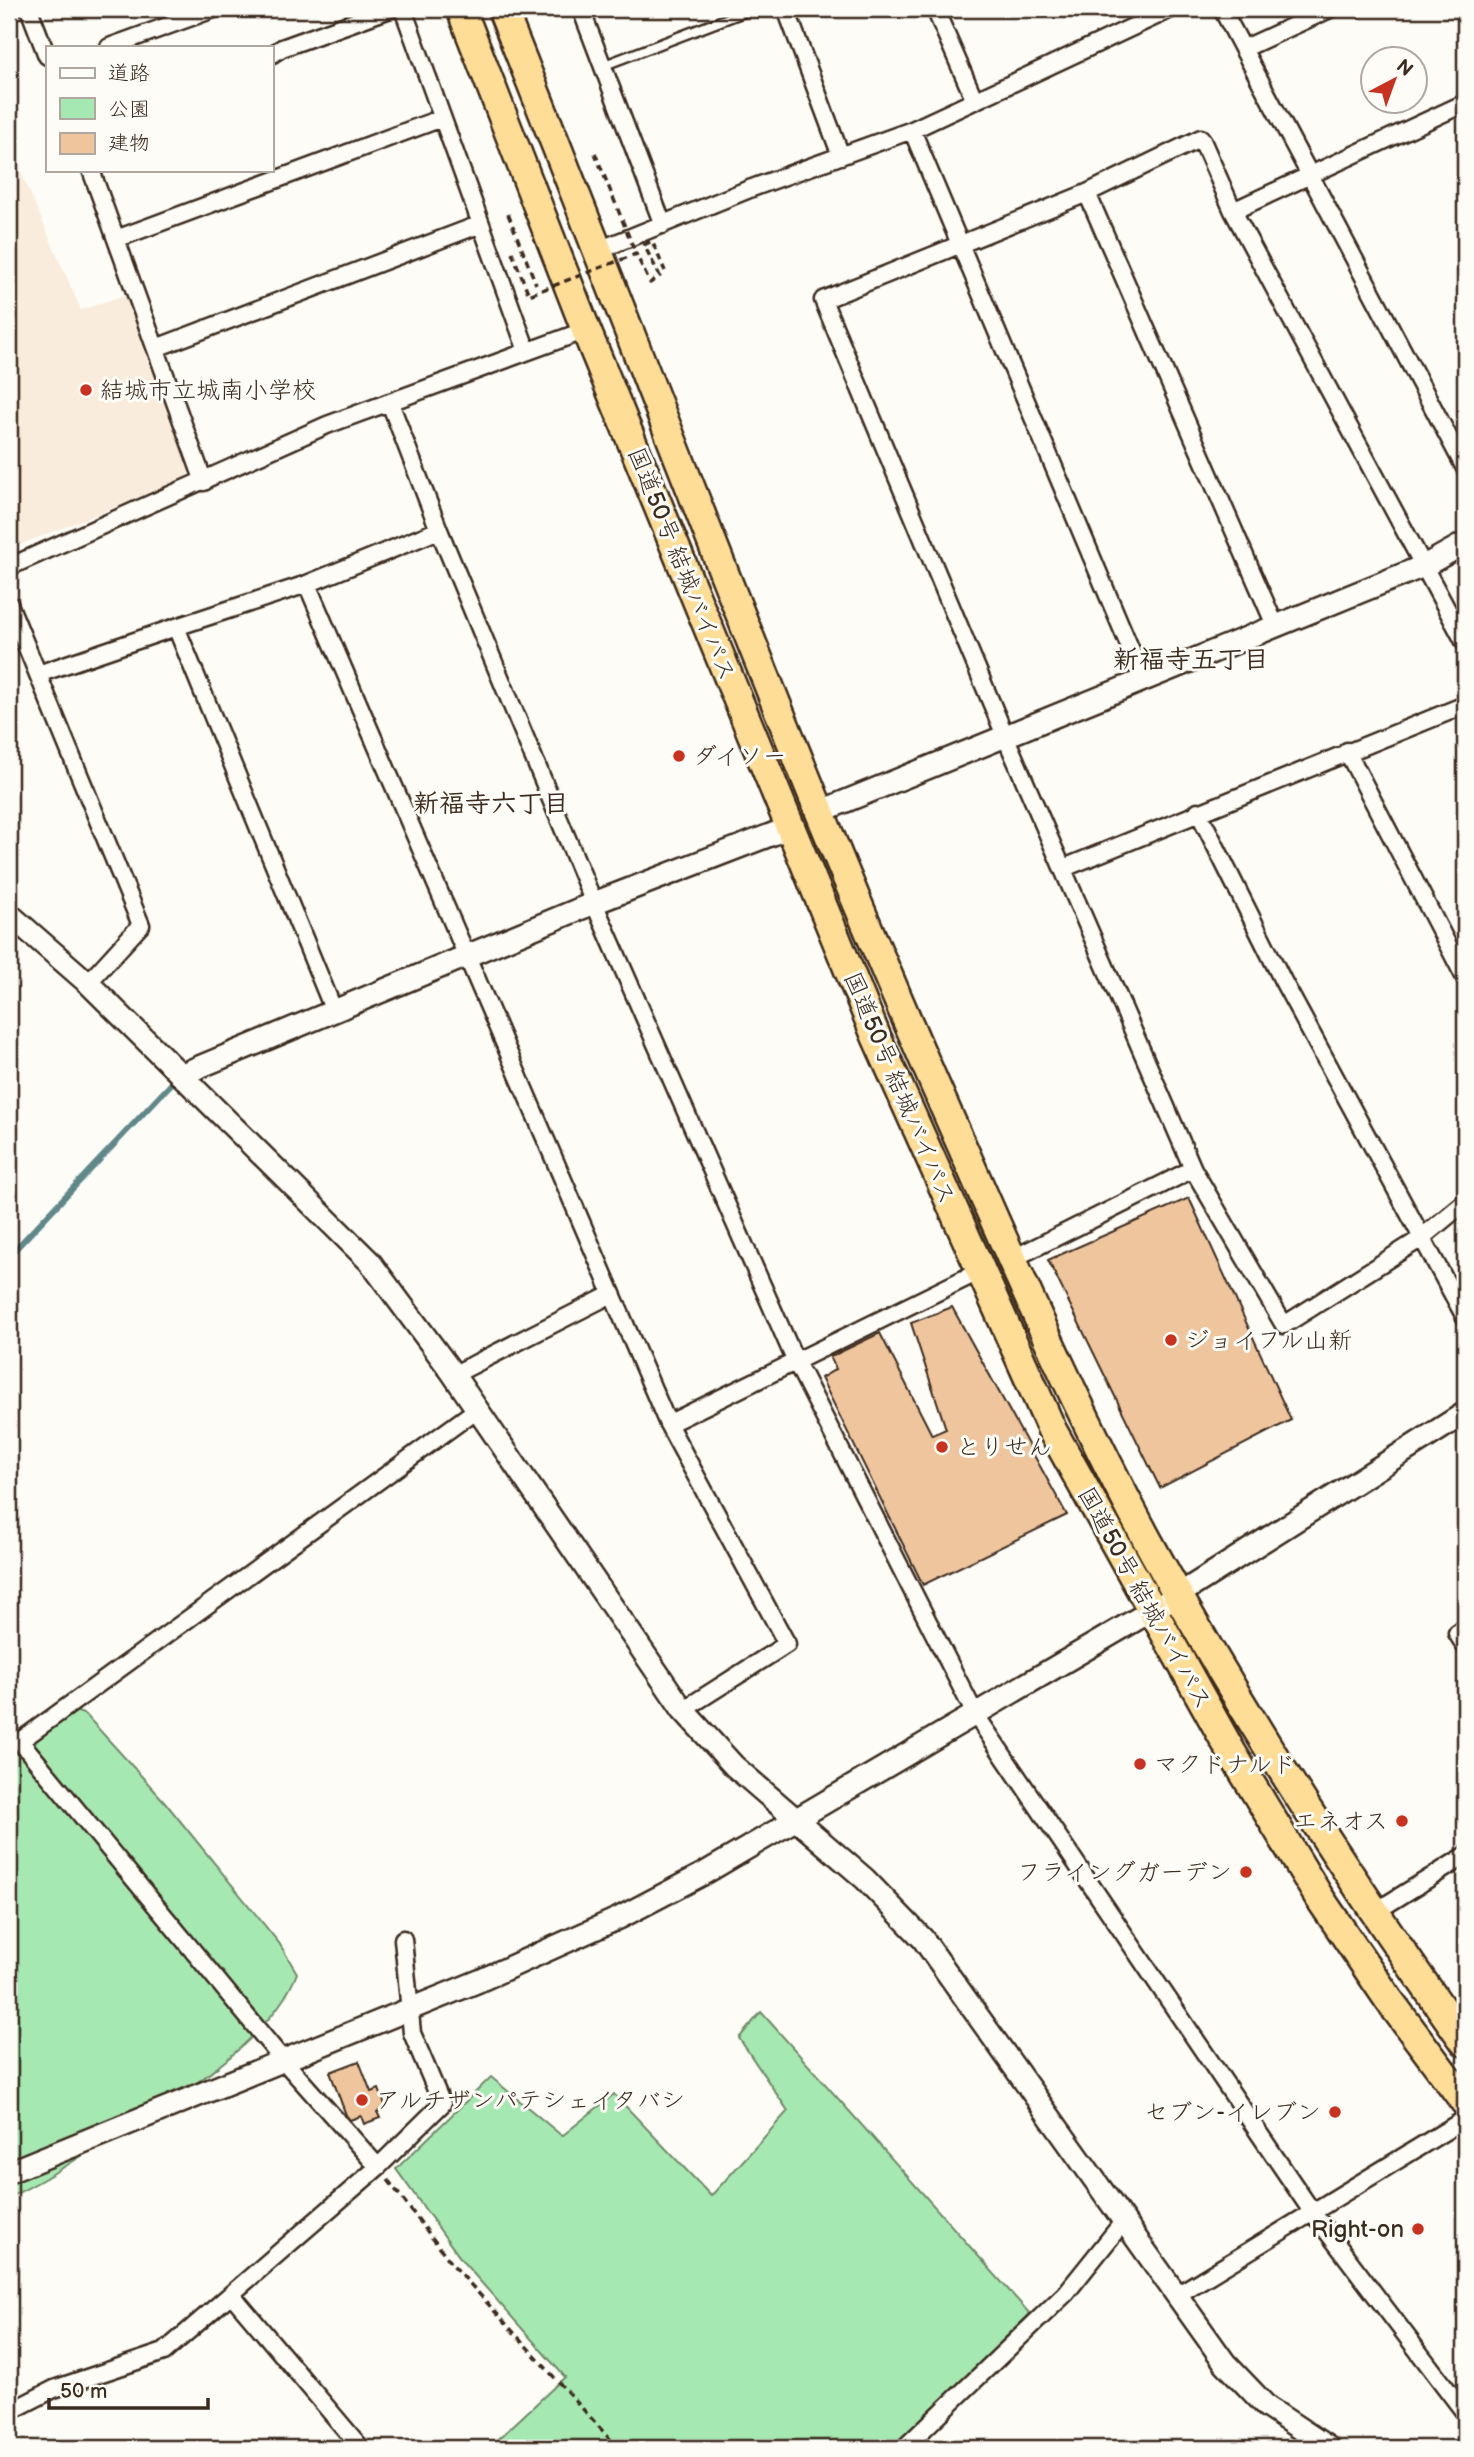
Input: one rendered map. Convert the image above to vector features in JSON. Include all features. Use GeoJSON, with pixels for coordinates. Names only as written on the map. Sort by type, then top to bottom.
{"type":"FeatureCollection","features":[{"type":"Feature","properties":{"kind":"highway","name":"国道50号 結城バイパス"},"geometry":{"type":"LineString","coordinates":[[461,9],[586,330],[876,1036],[1052,1430],[1151,1611],[1319,1897],[1389,2000],[1465,2102]]}},
{"type":"Feature","properties":{"kind":"highway","name":"国道50号 結城バイパス"},"geometry":{"type":"LineString","coordinates":[[502,9],[819,812],[891,987],[1086,1420],[1178,1595],[1274,1757],[1373,1913],[1465,2042]]}},
{"type":"Feature","properties":{"kind":"street"},"geometry":{"type":"LineString","coordinates":[[29,9],[46,53]]}},
{"type":"Feature","properties":{"kind":"street"},"geometry":{"type":"LineString","coordinates":[[111,46],[171,16],[214,9]]}},
{"type":"Feature","properties":{"kind":"street"},"geometry":{"type":"LineString","coordinates":[[273,54],[282,48],[390,9]]}},
{"type":"Feature","properties":{"kind":"street"},"geometry":{"type":"LineString","coordinates":[[403,9],[527,351]]}},
{"type":"Feature","properties":{"kind":"street"},"geometry":{"type":"LineString","coordinates":[[581,9],[663,225]]}},
{"type":"Feature","properties":{"kind":"street"},"geometry":{"type":"LineString","coordinates":[[786,9],[841,156]]}},
{"type":"Feature","properties":{"kind":"street"},"geometry":{"type":"LineString","coordinates":[[937,9],[975,102]]}},
{"type":"Feature","properties":{"kind":"street"},"geometry":{"type":"LineString","coordinates":[[599,250],[752,188],[912,130],[1171,9]]}},
{"type":"Feature","properties":{"kind":"street"},"geometry":{"type":"LineString","coordinates":[[1222,9],[1465,468]]}},
{"type":"Feature","properties":{"kind":"street"},"geometry":{"type":"LineString","coordinates":[[1243,49],[1330,9]]}},
{"type":"Feature","properties":{"kind":"street"},"geometry":{"type":"LineString","coordinates":[[1233,211],[1465,103]]}},
{"type":"Feature","properties":{"kind":"street"},"geometry":{"type":"LineString","coordinates":[[116,239],[443,118]]}},
{"type":"Feature","properties":{"kind":"street"},"geometry":{"type":"LineString","coordinates":[[912,130],[1144,681]]}},
{"type":"Feature","properties":{"kind":"street"},"geometry":{"type":"LineString","coordinates":[[1465,643],[1426,565],[1233,211],[1201,138],[1087,193],[823,300],[1006,738],[1193,1169],[1284,1325],[1420,1238],[1465,1202]]}},
{"type":"Feature","properties":{"kind":"street"},"geometry":{"type":"LineString","coordinates":[[92,172],[204,482]]}},
{"type":"Feature","properties":{"kind":"street"},"geometry":{"type":"LineString","coordinates":[[1087,193],[1275,625]]}},
{"type":"Feature","properties":{"kind":"street"},"geometry":{"type":"LineString","coordinates":[[156,348],[481,224]]}},
{"type":"Feature","properties":{"kind":"street"},"geometry":{"type":"LineString","coordinates":[[9,567],[327,425],[586,330]]}},
{"type":"Feature","properties":{"kind":"street"},"geometry":{"type":"LineString","coordinates":[[390,403],[439,530],[594,903],[796,1360],[975,1714],[1313,2213],[1465,2413]]}},
{"type":"Feature","properties":{"kind":"street"},"geometry":{"type":"LineString","coordinates":[[38,674],[307,584],[439,530]]}},
{"type":"Feature","properties":{"kind":"street"},"geometry":{"type":"LineString","coordinates":[[819,812],[1426,565],[1465,543]]}},
{"type":"Feature","properties":{"kind":"street"},"geometry":{"type":"LineString","coordinates":[[307,584],[668,1424],[787,1644],[683,1710]]}},
{"type":"Feature","properties":{"kind":"street"},"geometry":{"type":"LineString","coordinates":[[9,604],[141,925],[88,983]]}},
{"type":"Feature","properties":{"kind":"street"},"geometry":{"type":"LineString","coordinates":[[176,627],[334,1011]]}},
{"type":"Feature","properties":{"kind":"street"},"geometry":{"type":"LineString","coordinates":[[1064,868],[1198,811],[1465,705]]}},
{"type":"Feature","properties":{"kind":"street"},"geometry":{"type":"LineString","coordinates":[[1347,751],[1465,978]]}},
{"type":"Feature","properties":{"kind":"street"},"geometry":{"type":"LineString","coordinates":[[1198,811],[1283,981],[1465,1317]]}},
{"type":"Feature","properties":{"kind":"street"},"geometry":{"type":"LineString","coordinates":[[180,1075],[594,903],[791,827]]}},
{"type":"Feature","properties":{"kind":"street"},"geometry":{"type":"LineString","coordinates":[[9,914],[88,983],[370,1262],[453,1375],[683,1710],[734,1766],[895,1906],[923,1939],[1225,2363],[1267,2407],[1329,2448]]}},
{"type":"Feature","properties":{"kind":"street"},"geometry":{"type":"LineString","coordinates":[[1012,1259],[1193,1169]]}},
{"type":"Feature","properties":{"kind":"street"},"geometry":{"type":"LineString","coordinates":[[668,1424],[981,1271]]}},
{"type":"Feature","properties":{"kind":"street"},"geometry":{"type":"LineString","coordinates":[[453,1375],[612,1294]]}},
{"type":"Feature","properties":{"kind":"street"},"geometry":{"type":"LineString","coordinates":[[378,2167],[283,2060],[20,1741],[476,1410]]}},
{"type":"Feature","properties":{"kind":"street"},"geometry":{"type":"LineString","coordinates":[[9,2172],[411,2010],[619,1918],[704,1874],[1178,1595],[1465,1413]]}},
{"type":"Feature","properties":{"kind":"street"},"geometry":{"type":"LineString","coordinates":[[1465,1628],[1458,1633],[1465,1646]]}},
{"type":"Feature","properties":{"kind":"street"},"geometry":{"type":"LineString","coordinates":[[1373,1913],[1465,1856]]}},
{"type":"Feature","properties":{"kind":"street"},"geometry":{"type":"LineString","coordinates":[[9,2412],[54,2389],[164,2352],[378,2167],[442,2104],[412,2033],[403,1939]]}},
{"type":"Feature","properties":{"kind":"street"},"geometry":{"type":"LineString","coordinates":[[1177,2295],[1465,2119]]}},
{"type":"Feature","properties":{"kind":"street"},"geometry":{"type":"LineString","coordinates":[[904,2448],[1066,2293],[1123,2222]]}},
{"type":"Feature","properties":{"kind":"street"},"geometry":{"type":"LineString","coordinates":[[232,2295],[361,2448]]}},
{"type":"Feature","properties":{"kind":"lane"},"geometry":{"type":"LineString","coordinates":[[602,66],[752,9]]}},
{"type":"Feature","properties":{"kind":"path"},"geometry":{"type":"LineString","coordinates":[[595,153],[650,282],[660,276],[644,245],[652,241],[665,271]]}},
{"type":"Feature","properties":{"kind":"path"},"geometry":{"type":"LineString","coordinates":[[508,214],[536,284]]}},
{"type":"Feature","properties":{"kind":"path"},"geometry":{"type":"LineString","coordinates":[[522,248],[512,252],[529,295],[636,254]]}},
{"type":"Feature","properties":{"kind":"path"},"geometry":{"type":"LineString","coordinates":[[378,2167],[453,2265],[618,2448]]}},
{"type":"Feature","properties":{"kind":"shaded area","name":"結城市立城南小学校"},"geometry":{"type":"Polygon","coordinates":[[[9,145],[81,310],[127,294],[192,470],[181,481],[9,549],[9,145]]]}},
{"type":"Feature","properties":{"kind":"green space"},"geometry":{"type":"Polygon","coordinates":[[[75,1711],[86,1715],[164,1801],[279,1943],[297,1973],[283,2000],[262,2026],[207,2075],[145,2118],[9,2197],[9,1742],[40,1722],[75,1711]]]}},
{"type":"Feature","properties":{"kind":"green space"},"geometry":{"type":"Polygon","coordinates":[[[761,2012],[1030,2314],[891,2448],[489,2448],[565,2377],[464,2263],[396,2169],[491,2077],[562,2136],[614,2094],[711,2196],[788,2111],[739,2038],[761,2012]]]}},
{"type":"Feature","properties":{"kind":"building","name":"ジョイフル山新"},"geometry":{"type":"Polygon","coordinates":[[[1189,1198],[1291,1420],[1160,1488],[1048,1260],[1189,1198]]]}},
{"type":"Feature","properties":{"kind":"building","name":"とりせん"},"geometry":{"type":"Polygon","coordinates":[[[952,1307],[1067,1515],[923,1585],[821,1378],[836,1369],[830,1357],[880,1333],[932,1435],[946,1429],[911,1323],[952,1307]]]}},
{"type":"Feature","properties":{"kind":"building","name":"アルチザンパテシェイタバシ"},"geometry":{"type":"Polygon","coordinates":[[[359,2061],[371,2092],[379,2089],[386,2108],[377,2112],[380,2118],[364,2124],[361,2116],[350,2120],[346,2115],[330,2072],[359,2061]]]}},
{"type":"Feature","properties":{"kind":"waterway"},"geometry":{"type":"LineString","coordinates":[[9,1256],[172,1083]]}},
{"type":"Feature","properties":{"kind":"place","name":"結城市立城南小学校"},"geometry":{"type":"Point","coordinates":[86,390]}},
{"type":"Feature","properties":{"kind":"place","name":"ダイソー"},"geometry":{"type":"Point","coordinates":[679,756]}},
{"type":"Feature","properties":{"kind":"place","name":"ジョイフル山新"},"geometry":{"type":"Point","coordinates":[1171,1340]}},
{"type":"Feature","properties":{"kind":"place","name":"とりせん"},"geometry":{"type":"Point","coordinates":[942,1447]}},
{"type":"Feature","properties":{"kind":"place","name":"マクドナルド"},"geometry":{"type":"Point","coordinates":[1140,1764]}},
{"type":"Feature","properties":{"kind":"place","name":"エネオス"},"geometry":{"type":"Point","coordinates":[1402,1821]}},
{"type":"Feature","properties":{"kind":"place","name":"フライングガーデン"},"geometry":{"type":"Point","coordinates":[1246,1872]}},
{"type":"Feature","properties":{"kind":"place","name":"アルチザンパテシェイタバシ"},"geometry":{"type":"Point","coordinates":[362,2100]}},
{"type":"Feature","properties":{"kind":"place","name":"セブン-イレブン"},"geometry":{"type":"Point","coordinates":[1335,2112]}},
{"type":"Feature","properties":{"kind":"place","name":"Right-on"},"geometry":{"type":"Point","coordinates":[1418,2229]}},
{"type":"Feature","properties":{"kind":"district","name":"新福寺五丁目"},"geometry":{"type":"Point","coordinates":[1191,659]}},
{"type":"Feature","properties":{"kind":"district","name":"新福寺六丁目"},"geometry":{"type":"Point","coordinates":[491,803]}}]}
